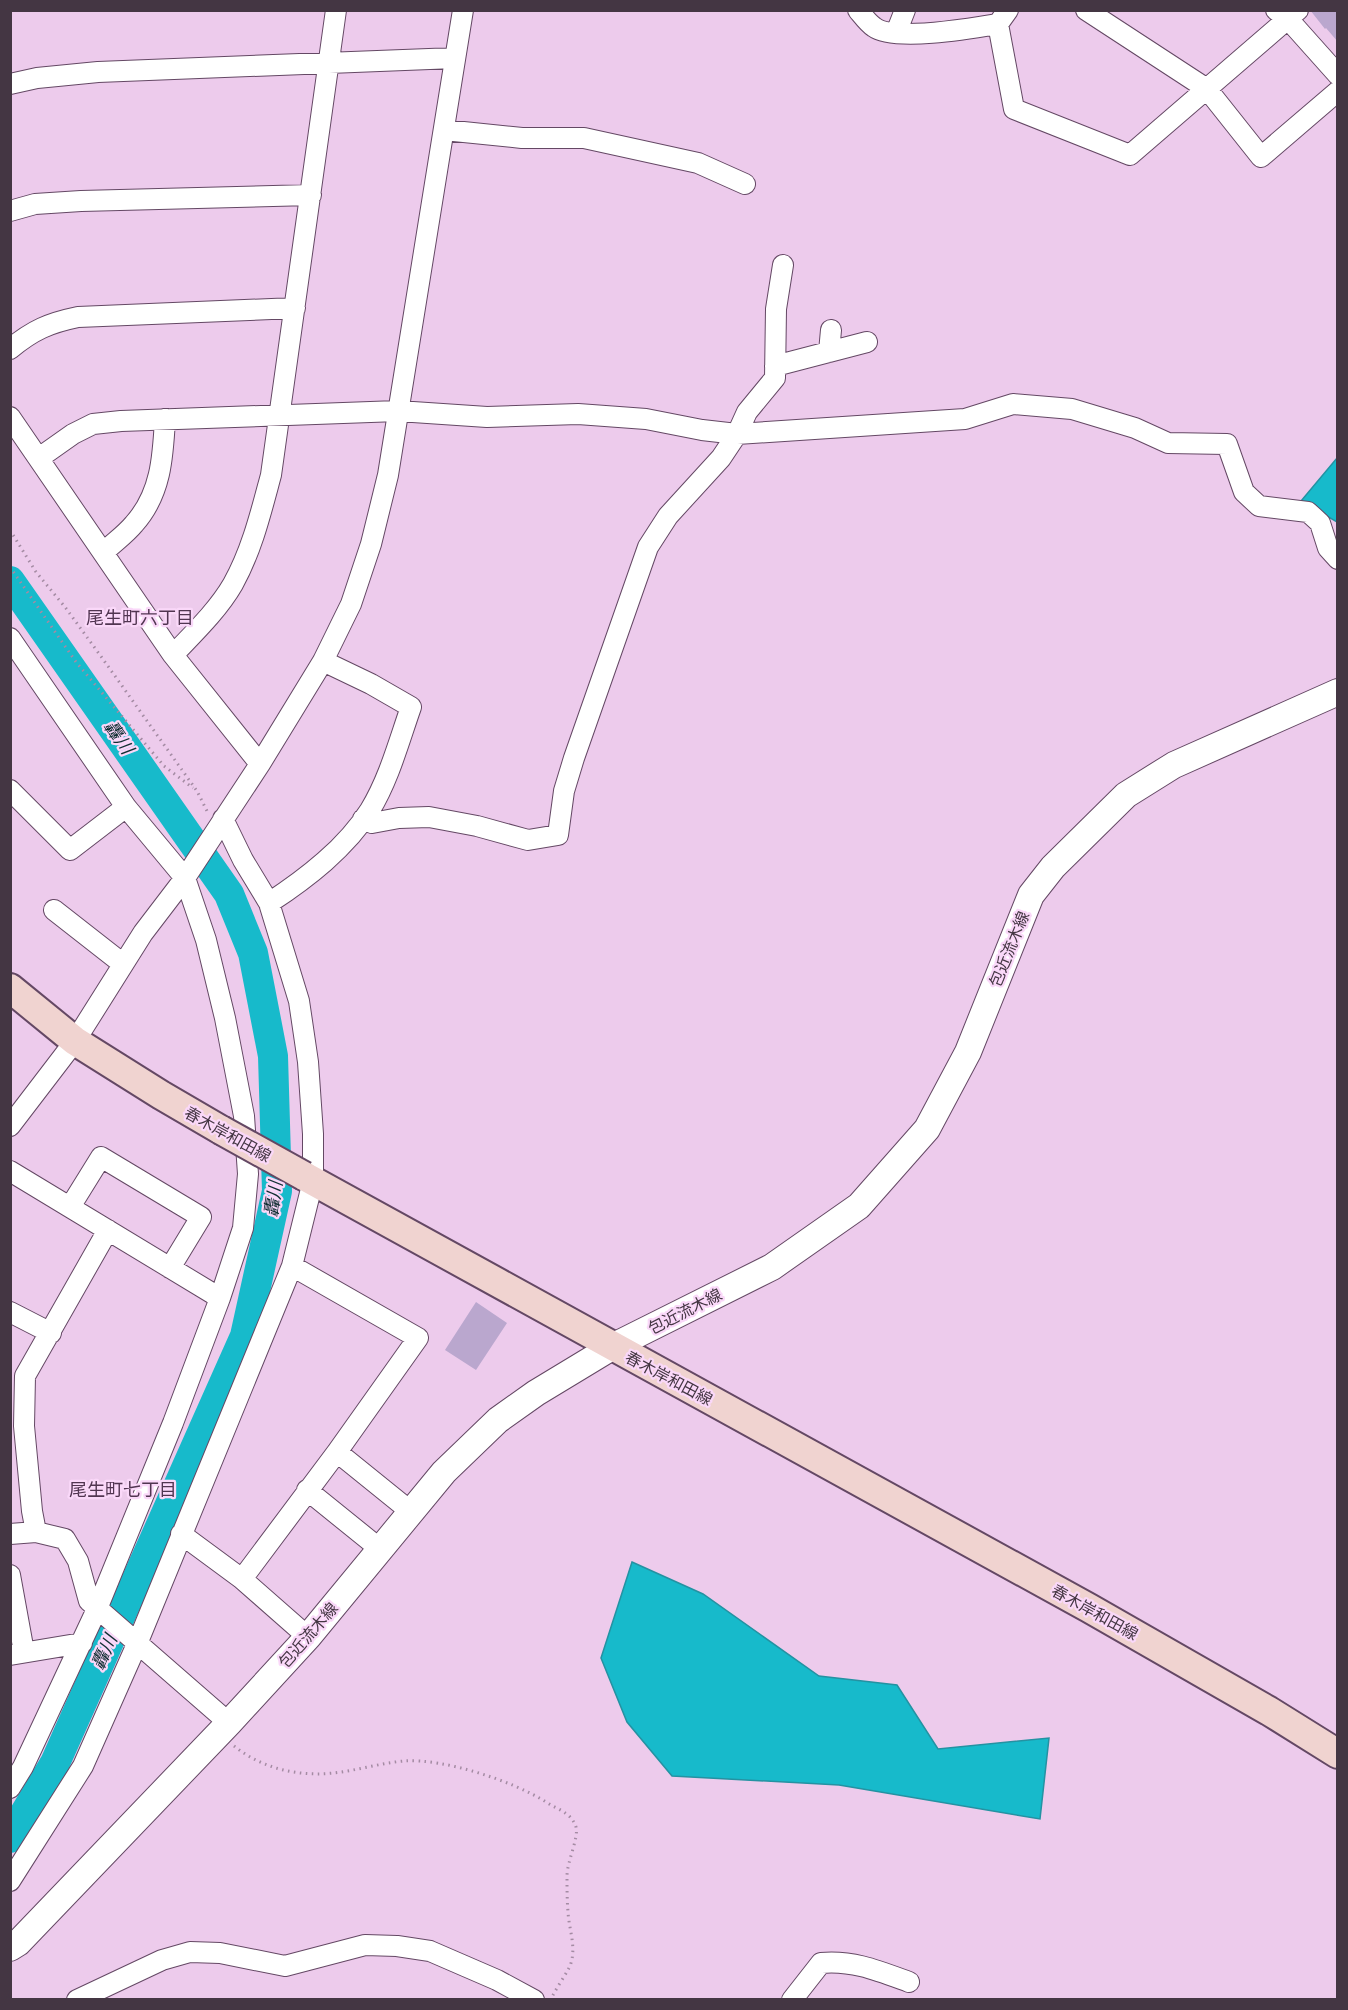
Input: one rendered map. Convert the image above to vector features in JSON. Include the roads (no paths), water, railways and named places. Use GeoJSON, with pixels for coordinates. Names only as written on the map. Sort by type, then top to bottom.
{"type":"FeatureCollection","features":[{"type":"Feature","properties":{"kind":"main road","name":"春木岸和田線"},"geometry":{"type":"LineString","coordinates":[[10,988],[75,1041],[221,1130],[1089,1608],[1269,1711],[1338,1754]]}},
{"type":"Feature","properties":{"kind":"street"},"geometry":{"type":"LineString","coordinates":[[173,655],[202,625],[232,585],[254,536],[271,475],[336,10]]}},
{"type":"Feature","properties":{"kind":"street"},"geometry":{"type":"LineString","coordinates":[[10,1126],[75,1041],[143,933],[187,875],[260,764],[323,661],[351,604],[371,544],[388,475],[463,10]]}},
{"type":"Feature","properties":{"kind":"street"},"geometry":{"type":"LineString","coordinates":[[858,10],[876,29],[896,33],[937,33],[1003,17],[1014,109],[1130,155],[1207,89],[1287,13],[1338,75]]}},
{"type":"Feature","properties":{"kind":"street"},"geometry":{"type":"LineString","coordinates":[[896,33],[905,10]]}},
{"type":"Feature","properties":{"kind":"street"},"geometry":{"type":"LineString","coordinates":[[1086,10],[1207,89],[1261,157],[1338,91]]}},
{"type":"Feature","properties":{"kind":"street"},"geometry":{"type":"LineString","coordinates":[[10,84],[37,78],[98,72],[455,58]]}},
{"type":"Feature","properties":{"kind":"street"},"geometry":{"type":"LineString","coordinates":[[444,130],[522,138],[584,138],[698,163],[745,184]]}},
{"type":"Feature","properties":{"kind":"street"},"geometry":{"type":"LineString","coordinates":[[10,211],[35,204],[81,201],[311,195]]}},
{"type":"Feature","properties":{"kind":"street"},"geometry":{"type":"LineString","coordinates":[[363,819],[372,823],[399,818],[429,818],[477,826],[528,840],[558,835],[564,791],[574,758],[648,547],[668,516],[721,458],[737,434],[747,412],[775,378],[776,309],[783,265]]}},
{"type":"Feature","properties":{"kind":"street"},"geometry":{"type":"LineString","coordinates":[[10,349],[30,333],[54,322],[78,317],[295,308]]}},
{"type":"Feature","properties":{"kind":"street"},"geometry":{"type":"LineString","coordinates":[[829,352],[831,330]]}},
{"type":"Feature","properties":{"kind":"street"},"geometry":{"type":"LineString","coordinates":[[775,366],[867,342]]}},
{"type":"Feature","properties":{"kind":"street"},"geometry":{"type":"LineString","coordinates":[[39,458],[73,434],[93,424],[165,419],[398,411],[487,417],[578,414],[645,419],[737,434],[965,419],[1013,404],[1072,409],[1135,428],[1168,443],[1227,444],[1244,492],[1259,506],[1308,512],[1320,523],[1328,548],[1338,559]]}},
{"type":"Feature","properties":{"kind":"street"},"geometry":{"type":"LineString","coordinates":[[10,417],[173,655],[260,764]]}},
{"type":"Feature","properties":{"kind":"street"},"geometry":{"type":"LineString","coordinates":[[103,553],[135,524],[156,491],[163,460],[165,419]]}},
{"type":"Feature","properties":{"kind":"street"},"geometry":{"type":"LineString","coordinates":[[10,638],[126,807],[187,875],[225,1018],[244,1116],[248,1173],[243,1228],[220,1298],[173,1423],[82,1643],[23,1767],[10,1788]]}},
{"type":"Feature","properties":{"kind":"street"},"geometry":{"type":"LineString","coordinates":[[269,903],[301,882],[355,832],[371,808],[394,757],[411,707],[371,684],[323,661]]}},
{"type":"Feature","properties":{"kind":"street","name":"包近流木線"},"geometry":{"type":"LineString","coordinates":[[10,1948],[18,1943],[308,1637],[410,1511],[444,1472],[498,1419],[612,1347],[772,1267],[859,1206],[927,1129],[968,1052],[1031,895],[1053,867],[1126,795],[1174,765],[1338,692]]}},
{"type":"Feature","properties":{"kind":"street"},"geometry":{"type":"LineString","coordinates":[[10,790],[70,850],[126,807]]}},
{"type":"Feature","properties":{"kind":"street"},"geometry":{"type":"LineString","coordinates":[[10,1881],[83,1766],[137,1644],[292,1266],[308,1178],[313,1134],[309,1072],[301,1011],[284,945],[269,903],[243,861],[216,831]]}},
{"type":"Feature","properties":{"kind":"street"},"geometry":{"type":"LineString","coordinates":[[54,909],[123,964]]}},
{"type":"Feature","properties":{"kind":"street"},"geometry":{"type":"LineString","coordinates":[[70,1207],[101,1157],[201,1217],[171,1268]]}},
{"type":"Feature","properties":{"kind":"street"},"geometry":{"type":"LineString","coordinates":[[10,1171],[220,1298]]}},
{"type":"Feature","properties":{"kind":"street"},"geometry":{"type":"LineString","coordinates":[[36,1532],[18,1376],[51,1333],[108,1230]]}},
{"type":"Feature","properties":{"kind":"street"},"geometry":{"type":"LineString","coordinates":[[242,1580],[418,1338],[292,1266]]}},
{"type":"Feature","properties":{"kind":"street"},"geometry":{"type":"LineString","coordinates":[[10,1312],[51,1333]]}},
{"type":"Feature","properties":{"kind":"street"},"geometry":{"type":"LineString","coordinates":[[337,1452],[410,1511]]}},
{"type":"Feature","properties":{"kind":"street"},"geometry":{"type":"LineString","coordinates":[[307,1490],[380,1549]]}},
{"type":"Feature","properties":{"kind":"street"},"geometry":{"type":"LineString","coordinates":[[10,1534],[36,1532],[65,1539],[78,1561],[89,1601],[224,1728]]}},
{"type":"Feature","properties":{"kind":"street"},"geometry":{"type":"LineString","coordinates":[[181,1534],[242,1580],[308,1637]]}},
{"type":"Feature","properties":{"kind":"street"},"geometry":{"type":"LineString","coordinates":[[10,1575],[17,1653],[82,1643]]}},
{"type":"Feature","properties":{"kind":"street"},"geometry":{"type":"LineString","coordinates":[[77,2000],[162,1960],[190,1952],[220,1953],[285,1966],[365,1945],[397,1946],[430,1952],[497,1980],[534,2000]]}},
{"type":"Feature","properties":{"kind":"street"},"geometry":{"type":"LineString","coordinates":[[792,2000],[821,1963],[838,1961],[861,1964],[909,1982]]}},
{"type":"Feature","properties":{"kind":"water"},"geometry":{"type":"Polygon","coordinates":[[[1337,458],[1337,522],[1301,501],[1337,458]]]}},
{"type":"Feature","properties":{"kind":"water"},"geometry":{"type":"Polygon","coordinates":[[[632,1562],[703,1594],[819,1676],[897,1685],[938,1749],[1049,1738],[1040,1819],[839,1785],[672,1776],[627,1722],[601,1658],[632,1562]]]}},
{"type":"Feature","properties":{"kind":"waterway","name":"轟川"},"geometry":{"type":"LineString","coordinates":[[10,581],[229,894],[253,953],[273,1056],[277,1191],[245,1336],[55,1763],[10,1838]]}},
{"type":"Feature","properties":{"kind":"district","name":"尾生町六丁目"},"geometry":{"type":"Point","coordinates":[140,617]}},
{"type":"Feature","properties":{"kind":"district","name":"尾生町七丁目"},"geometry":{"type":"Point","coordinates":[123,1489]}}]}
